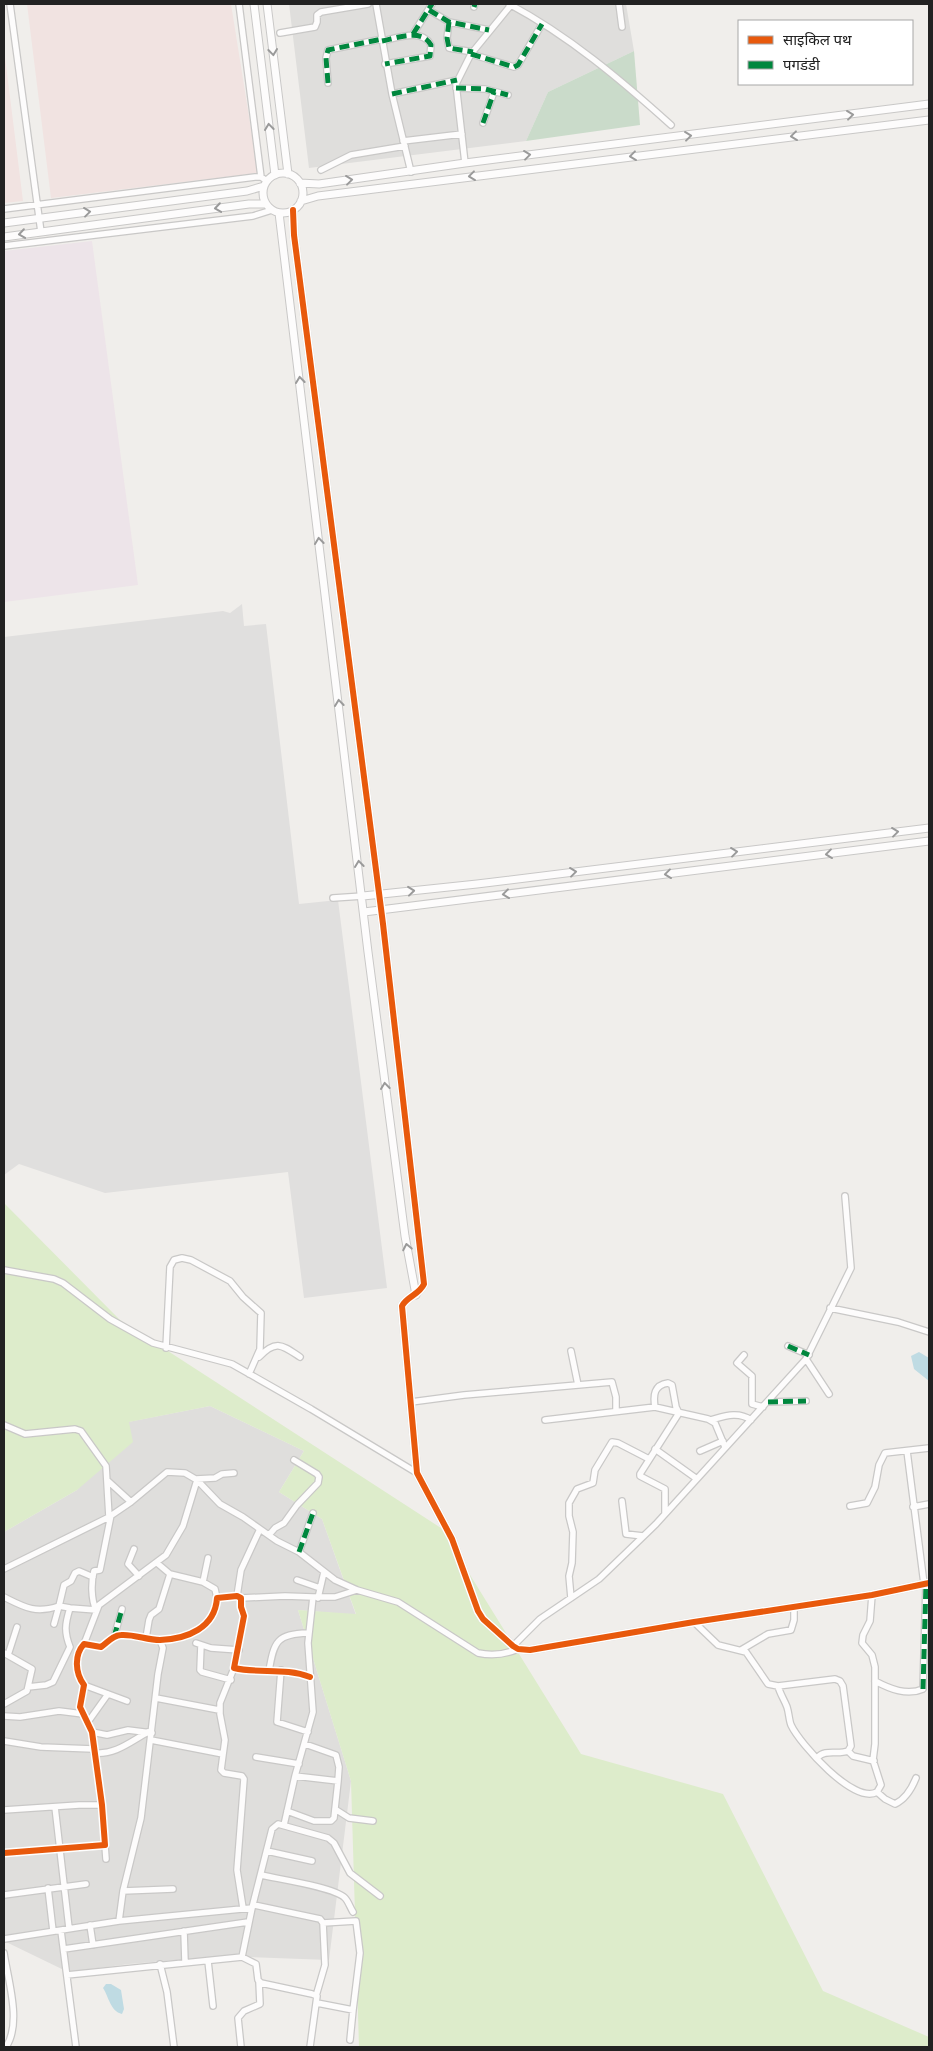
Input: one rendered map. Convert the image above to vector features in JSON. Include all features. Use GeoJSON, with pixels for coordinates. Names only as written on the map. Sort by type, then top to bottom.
{"type":"FeatureCollection","features":[{"type":"Feature","properties":{"kind":"street"},"geometry":{"type":"LineString","coordinates":[[10,4],[41,232]]}},
{"type":"Feature","properties":{"kind":"street"},"geometry":{"type":"LineString","coordinates":[[239,4],[264,181],[263,196],[266,204],[275,211],[405,1236],[416,1294]]}},
{"type":"Feature","properties":{"kind":"street"},"geometry":{"type":"LineString","coordinates":[[254,4],[275,175]]}},
{"type":"Feature","properties":{"kind":"street"},"geometry":{"type":"LineString","coordinates":[[267,4],[288,174]]}},
{"type":"Feature","properties":{"kind":"street"},"geometry":{"type":"LineString","coordinates":[[280,33],[315,27],[317,15],[321,12],[368,4]]}},
{"type":"Feature","properties":{"kind":"street"},"geometry":{"type":"LineString","coordinates":[[376,4],[385,64],[411,172]]}},
{"type":"Feature","properties":{"kind":"street"},"geometry":{"type":"LineString","coordinates":[[619,4],[622,27]]}},
{"type":"Feature","properties":{"kind":"street"},"geometry":{"type":"LineString","coordinates":[[466,162],[456,88],[457,80],[472,53],[489,30],[514,5],[619,78],[671,125]]}},
{"type":"Feature","properties":{"kind":"street"},"geometry":{"type":"LineString","coordinates":[[413,34],[431,7],[449,22],[489,30]]}},
{"type":"Feature","properties":{"kind":"street"},"geometry":{"type":"LineString","coordinates":[[449,22],[447,38],[449,48],[472,53],[514,67],[518,65],[542,24]]}},
{"type":"Feature","properties":{"kind":"street"},"geometry":{"type":"LineString","coordinates":[[328,83],[326,58],[328,50],[413,34],[430,42],[430,56],[385,64]]}},
{"type":"Feature","properties":{"kind":"street"},"geometry":{"type":"LineString","coordinates":[[392,94],[457,80]]}},
{"type":"Feature","properties":{"kind":"street"},"geometry":{"type":"LineString","coordinates":[[456,88],[485,89],[508,96]]}},
{"type":"Feature","properties":{"kind":"street"},"geometry":{"type":"LineString","coordinates":[[483,123],[494,92]]}},
{"type":"Feature","properties":{"kind":"street"},"geometry":{"type":"LineString","coordinates":[[4,223],[247,191],[275,175],[288,174],[300,182],[319,184],[411,172],[466,162],[929,104]]}},
{"type":"Feature","properties":{"kind":"street"},"geometry":{"type":"LineString","coordinates":[[301,201],[318,196],[504,172],[929,120]]}},
{"type":"Feature","properties":{"kind":"street"},"geometry":{"type":"LineString","coordinates":[[321,170],[351,155],[404,143],[462,134]]}},
{"type":"Feature","properties":{"kind":"street"},"geometry":{"type":"LineString","coordinates":[[501,158],[504,172]]}},
{"type":"Feature","properties":{"kind":"street"},"geometry":{"type":"LineString","coordinates":[[4,209],[264,181]]}},
{"type":"Feature","properties":{"kind":"street"},"geometry":{"type":"LineString","coordinates":[[4,246],[252,216],[275,211],[286,213],[293,210],[301,201],[303,190],[300,182]]}},
{"type":"Feature","properties":{"kind":"street"},"geometry":{"type":"LineString","coordinates":[[4,237],[249,204],[266,204]]}},
{"type":"Feature","properties":{"kind":"street"},"geometry":{"type":"LineString","coordinates":[[293,210],[294,235],[379,894],[424,1284],[402,1306],[416,1473],[452,1539],[480,1616],[516,1647],[530,1650],[694,1622],[872,1595],[926,1583]]}},
{"type":"Feature","properties":{"kind":"street"},"geometry":{"type":"LineString","coordinates":[[333,898],[477,884],[929,828]]}},
{"type":"Feature","properties":{"kind":"street"},"geometry":{"type":"LineString","coordinates":[[364,912],[929,841]]}},
{"type":"Feature","properties":{"kind":"street"},"geometry":{"type":"LineString","coordinates":[[477,884],[479,898]]}},
{"type":"Feature","properties":{"kind":"street"},"geometry":{"type":"LineString","coordinates":[[4,1569],[110,1516],[131,1502],[167,1472],[185,1473],[196,1479],[220,1504],[299,1552],[335,1580],[357,1590],[398,1602],[478,1653],[489,1656],[501,1655],[516,1647],[537,1621],[599,1579],[665,1514],[697,1479],[724,1444],[751,1420],[807,1357],[851,1268],[845,1196]]}},
{"type":"Feature","properties":{"kind":"street"},"geometry":{"type":"LineString","coordinates":[[166,1348],[170,1267],[174,1260],[182,1258],[191,1260],[230,1282],[243,1297],[259,1309],[262,1320],[260,1348],[249,1374]]}},
{"type":"Feature","properties":{"kind":"street"},"geometry":{"type":"LineString","coordinates":[[4,1270],[54,1279],[110,1319],[153,1343],[232,1364],[416,1473]]}},
{"type":"Feature","properties":{"kind":"street"},"geometry":{"type":"LineString","coordinates":[[830,1308],[898,1322],[929,1332]]}},
{"type":"Feature","properties":{"kind":"street"},"geometry":{"type":"LineString","coordinates":[[256,1360],[266,1349],[273,1345],[279,1345],[300,1357]]}},
{"type":"Feature","properties":{"kind":"street"},"geometry":{"type":"LineString","coordinates":[[788,1346],[807,1357],[829,1394]]}},
{"type":"Feature","properties":{"kind":"street"},"geometry":{"type":"LineString","coordinates":[[571,1351],[578,1385]]}},
{"type":"Feature","properties":{"kind":"street"},"geometry":{"type":"LineString","coordinates":[[744,1354],[738,1362],[752,1376],[752,1404],[806,1401]]}},
{"type":"Feature","properties":{"kind":"street"},"geometry":{"type":"LineString","coordinates":[[411,1402],[613,1382],[616,1411]]}},
{"type":"Feature","properties":{"kind":"street"},"geometry":{"type":"LineString","coordinates":[[655,1407],[654,1392],[657,1387],[668,1382],[672,1385],[679,1413]]}},
{"type":"Feature","properties":{"kind":"street"},"geometry":{"type":"LineString","coordinates":[[545,1420],[655,1407],[710,1420],[715,1423],[724,1444]]}},
{"type":"Feature","properties":{"kind":"street"},"geometry":{"type":"LineString","coordinates":[[665,1514],[665,1489],[640,1476],[640,1474],[679,1413]]}},
{"type":"Feature","properties":{"kind":"street"},"geometry":{"type":"LineString","coordinates":[[710,1420],[743,1414],[751,1420]]}},
{"type":"Feature","properties":{"kind":"street"},"geometry":{"type":"LineString","coordinates":[[4,1425],[25,1434],[78,1429],[106,1466],[110,1516],[100,1570],[94,1571],[93,1577],[92,1598],[96,1610]]}},
{"type":"Feature","properties":{"kind":"street"},"geometry":{"type":"LineString","coordinates":[[571,1598],[569,1576],[572,1563],[573,1532],[569,1516],[569,1503],[575,1491],[593,1483],[595,1470],[612,1442],[618,1443],[649,1459]]}},
{"type":"Feature","properties":{"kind":"street"},"geometry":{"type":"LineString","coordinates":[[700,1451],[724,1444]]}},
{"type":"Feature","properties":{"kind":"street"},"geometry":{"type":"LineString","coordinates":[[850,1506],[868,1503],[875,1487],[879,1465],[885,1453],[929,1448]]}},
{"type":"Feature","properties":{"kind":"street"},"geometry":{"type":"LineString","coordinates":[[655,1449],[697,1479]]}},
{"type":"Feature","properties":{"kind":"street"},"geometry":{"type":"LineString","coordinates":[[875,1681],[887,1687],[908,1692],[923,1689],[926,1583],[913,1507],[907,1451]]}},
{"type":"Feature","properties":{"kind":"street"},"geometry":{"type":"LineString","coordinates":[[269,1535],[275,1528],[284,1523],[297,1505],[318,1483],[319,1476],[317,1474],[294,1460]]}},
{"type":"Feature","properties":{"kind":"street"},"geometry":{"type":"LineString","coordinates":[[196,1479],[213,1478],[222,1474],[234,1473]]}},
{"type":"Feature","properties":{"kind":"street"},"geometry":{"type":"LineString","coordinates":[[127,1701],[84,1685],[79,1678],[77,1658],[96,1610],[101,1603],[158,1563],[166,1555],[182,1529],[196,1479]]}},
{"type":"Feature","properties":{"kind":"street"},"geometry":{"type":"LineString","coordinates":[[108,1482],[131,1502]]}},
{"type":"Feature","properties":{"kind":"street"},"geometry":{"type":"LineString","coordinates":[[622,1501],[626,1534],[643,1536]]}},
{"type":"Feature","properties":{"kind":"street"},"geometry":{"type":"LineString","coordinates":[[913,1507],[929,1504]]}},
{"type":"Feature","properties":{"kind":"street"},"geometry":{"type":"LineString","coordinates":[[299,1552],[313,1513]]}},
{"type":"Feature","properties":{"kind":"street"},"geometry":{"type":"LineString","coordinates":[[243,1908],[237,1870],[244,1779],[242,1776],[222,1772],[225,1734],[219,1710],[222,1696],[231,1680],[239,1650],[244,1616],[239,1597],[241,1570],[260,1529]]}},
{"type":"Feature","properties":{"kind":"street"},"geometry":{"type":"LineString","coordinates":[[134,1549],[128,1564],[139,1576]]}},
{"type":"Feature","properties":{"kind":"street"},"geometry":{"type":"LineString","coordinates":[[203,1582],[208,1558]]}},
{"type":"Feature","properties":{"kind":"street"},"geometry":{"type":"LineString","coordinates":[[70,1647],[102,1647],[114,1637],[122,1634],[160,1640],[198,1631],[205,1626],[216,1607],[217,1598],[214,1587],[203,1582],[170,1574],[158,1563]]}},
{"type":"Feature","properties":{"kind":"street"},"geometry":{"type":"LineString","coordinates":[[54,1624],[64,1585],[71,1581],[75,1572],[78,1571],[93,1577]]}},
{"type":"Feature","properties":{"kind":"street"},"geometry":{"type":"LineString","coordinates":[[284,1825],[314,1706],[310,1677],[308,1633],[315,1597],[320,1588],[324,1572]]}},
{"type":"Feature","properties":{"kind":"street"},"geometry":{"type":"LineString","coordinates":[[146,1638],[149,1620],[151,1615],[159,1609],[170,1574]]}},
{"type":"Feature","properties":{"kind":"street"},"geometry":{"type":"LineString","coordinates":[[297,1580],[320,1588]]}},
{"type":"Feature","properties":{"kind":"street"},"geometry":{"type":"LineString","coordinates":[[217,1598],[335,1597],[357,1590]]}},
{"type":"Feature","properties":{"kind":"street"},"geometry":{"type":"LineString","coordinates":[[778,1686],[792,1726],[808,1749],[818,1757],[828,1771],[856,1791],[870,1795],[877,1792],[880,1785],[874,1761],[874,1661],[872,1655],[864,1647],[862,1639],[870,1621],[872,1595]]}},
{"type":"Feature","properties":{"kind":"street"},"geometry":{"type":"LineString","coordinates":[[4,1596],[31,1610],[59,1606],[96,1610]]}},
{"type":"Feature","properties":{"kind":"street"},"geometry":{"type":"LineString","coordinates":[[741,1650],[768,1634],[791,1630],[794,1620],[794,1607]]}},
{"type":"Feature","properties":{"kind":"street"},"geometry":{"type":"LineString","coordinates":[[28,1687],[46,1685],[53,1682],[70,1647],[65,1631],[65,1622],[70,1608]]}},
{"type":"Feature","properties":{"kind":"street"},"geometry":{"type":"LineString","coordinates":[[114,1637],[122,1609]]}},
{"type":"Feature","properties":{"kind":"street"},"geometry":{"type":"LineString","coordinates":[[694,1622],[718,1645],[741,1650],[750,1655],[768,1684],[778,1686],[835,1679],[840,1681],[843,1686],[851,1746],[848,1752],[843,1754],[823,1753],[818,1757]]}},
{"type":"Feature","properties":{"kind":"street"},"geometry":{"type":"LineString","coordinates":[[4,1704],[24,1692],[28,1687],[31,1667],[6,1654],[17,1627]]}},
{"type":"Feature","properties":{"kind":"street"},"geometry":{"type":"LineString","coordinates":[[269,1671],[276,1643],[287,1635],[308,1633]]}},
{"type":"Feature","properties":{"kind":"street"},"geometry":{"type":"LineString","coordinates":[[119,1921],[123,1891],[141,1818],[151,1740],[150,1732],[163,1648],[160,1640]]}},
{"type":"Feature","properties":{"kind":"street"},"geometry":{"type":"LineString","coordinates":[[231,1680],[200,1670],[198,1644],[239,1650]]}},
{"type":"Feature","properties":{"kind":"street"},"geometry":{"type":"LineString","coordinates":[[65,1656],[77,1658]]}},
{"type":"Feature","properties":{"kind":"street"},"geometry":{"type":"LineString","coordinates":[[234,1668],[298,1672],[310,1677]]}},
{"type":"Feature","properties":{"kind":"street"},"geometry":{"type":"LineString","coordinates":[[281,1670],[277,1722],[308,1732]]}},
{"type":"Feature","properties":{"kind":"street"},"geometry":{"type":"LineString","coordinates":[[84,1685],[80,1707],[92,1732],[93,1751],[102,1805],[106,1860]]}},
{"type":"Feature","properties":{"kind":"street"},"geometry":{"type":"LineString","coordinates":[[88,1722],[108,1694]]}},
{"type":"Feature","properties":{"kind":"street"},"geometry":{"type":"LineString","coordinates":[[156,1698],[219,1710]]}},
{"type":"Feature","properties":{"kind":"street"},"geometry":{"type":"LineString","coordinates":[[4,1716],[20,1717],[59,1711],[83,1714]]}},
{"type":"Feature","properties":{"kind":"street"},"geometry":{"type":"LineString","coordinates":[[92,1732],[107,1735],[128,1730],[150,1732]]}},
{"type":"Feature","properties":{"kind":"street"},"geometry":{"type":"LineString","coordinates":[[4,1742],[93,1751],[103,1754],[117,1750],[150,1732]]}},
{"type":"Feature","properties":{"kind":"street"},"geometry":{"type":"LineString","coordinates":[[151,1740],[223,1754]]}},
{"type":"Feature","properties":{"kind":"street"},"geometry":{"type":"LineString","coordinates":[[287,1812],[314,1822],[331,1821],[334,1818],[338,1781],[337,1756],[305,1744]]}},
{"type":"Feature","properties":{"kind":"street"},"geometry":{"type":"LineString","coordinates":[[848,1752],[853,1756],[874,1761]]}},
{"type":"Feature","properties":{"kind":"street"},"geometry":{"type":"LineString","coordinates":[[256,1757],[299,1764]]}},
{"type":"Feature","properties":{"kind":"street"},"geometry":{"type":"LineString","coordinates":[[295,1776],[338,1781]]}},
{"type":"Feature","properties":{"kind":"street"},"geometry":{"type":"LineString","coordinates":[[877,1792],[885,1800],[896,1804],[909,1792],[916,1778]]}},
{"type":"Feature","properties":{"kind":"street"},"geometry":{"type":"LineString","coordinates":[[4,1810],[102,1805]]}},
{"type":"Feature","properties":{"kind":"street"},"geometry":{"type":"LineString","coordinates":[[55,1806],[69,1928]]}},
{"type":"Feature","properties":{"kind":"street"},"geometry":{"type":"LineString","coordinates":[[335,1809],[349,1818],[373,1821]]}},
{"type":"Feature","properties":{"kind":"street"},"geometry":{"type":"LineString","coordinates":[[242,1958],[248,1922],[272,1829],[278,1824],[328,1838],[334,1843],[350,1873],[380,1896]]}},
{"type":"Feature","properties":{"kind":"street"},"geometry":{"type":"LineString","coordinates":[[4,1853],[105,1845]]}},
{"type":"Feature","properties":{"kind":"street"},"geometry":{"type":"LineString","coordinates":[[267,1851],[312,1861]]}},
{"type":"Feature","properties":{"kind":"street"},"geometry":{"type":"LineString","coordinates":[[261,1875],[327,1890],[340,1895],[346,1898],[353,1912]]}},
{"type":"Feature","properties":{"kind":"street"},"geometry":{"type":"LineString","coordinates":[[4,1895],[86,1884]]}},
{"type":"Feature","properties":{"kind":"street"},"geometry":{"type":"LineString","coordinates":[[48,1888],[54,1931]]}},
{"type":"Feature","properties":{"kind":"street"},"geometry":{"type":"LineString","coordinates":[[123,1891],[173,1889]]}},
{"type":"Feature","properties":{"kind":"street"},"geometry":{"type":"LineString","coordinates":[[4,1939],[119,1921],[253,1906],[318,1918],[322,1923],[325,1965],[316,1996],[317,2004],[310,2047]]}},
{"type":"Feature","properties":{"kind":"street"},"geometry":{"type":"LineString","coordinates":[[64,1949],[248,1922]]}},
{"type":"Feature","properties":{"kind":"street"},"geometry":{"type":"LineString","coordinates":[[322,1923],[356,1922],[360,1953],[350,2040]]}},
{"type":"Feature","properties":{"kind":"street"},"geometry":{"type":"LineString","coordinates":[[90,1925],[93,1945]]}},
{"type":"Feature","properties":{"kind":"street"},"geometry":{"type":"LineString","coordinates":[[61,1931],[76,2047]]}},
{"type":"Feature","properties":{"kind":"street"},"geometry":{"type":"LineString","coordinates":[[184,1931],[186,1962]]}},
{"type":"Feature","properties":{"kind":"street"},"geometry":{"type":"LineString","coordinates":[[4,1953],[14,2020],[14,2031],[6,2047]]}},
{"type":"Feature","properties":{"kind":"street"},"geometry":{"type":"LineString","coordinates":[[67,1975],[160,1964],[242,1958],[256,1964],[260,2004],[244,2011],[238,2018],[242,2047]]}},
{"type":"Feature","properties":{"kind":"street"},"geometry":{"type":"LineString","coordinates":[[208,1960],[213,2006]]}},
{"type":"Feature","properties":{"kind":"street"},"geometry":{"type":"LineString","coordinates":[[160,1964],[167,1992],[174,2047]]}},
{"type":"Feature","properties":{"kind":"street"},"geometry":{"type":"LineString","coordinates":[[259,1982],[316,1996]]}},
{"type":"Feature","properties":{"kind":"street"},"geometry":{"type":"LineString","coordinates":[[317,2004],[353,2010]]}},
{"type":"Feature","properties":{"kind":"shaded area"},"geometry":{"type":"Polygon","coordinates":[[[27,4],[231,4],[258,173],[51,198],[27,4]]]}},
{"type":"Feature","properties":{"kind":"shaded area"},"geometry":{"type":"Polygon","coordinates":[[[289,4],[626,4],[634,51],[548,92],[526,141],[309,168],[289,4]]]}},
{"type":"Feature","properties":{"kind":"shaded area"},"geometry":{"type":"Polygon","coordinates":[[[4,49],[23,201],[4,203],[4,49]]]}},
{"type":"Feature","properties":{"kind":"shaded area"},"geometry":{"type":"Polygon","coordinates":[[[92,241],[138,585],[4,602],[4,251],[92,241]]]}},
{"type":"Feature","properties":{"kind":"shaded area"},"geometry":{"type":"Polygon","coordinates":[[[242,604],[244,626],[266,624],[299,904],[338,900],[387,1288],[304,1298],[288,1172],[105,1193],[19,1164],[4,1175],[4,637],[223,611],[230,613],[242,604]]]}},
{"type":"Feature","properties":{"kind":"shaded area"},"geometry":{"type":"Polygon","coordinates":[[[210,1406],[304,1451],[279,1492],[322,1519],[356,1615],[298,1610],[351,1781],[329,1960],[224,1956],[129,1964],[68,1972],[4,1941],[4,1532],[77,1490],[128,1422],[210,1406]]]}},
{"type":"Feature","properties":{"kind":"green space"},"geometry":{"type":"Polygon","coordinates":[[[634,51],[640,125],[526,141],[548,92],[634,51]]]}},
{"type":"Feature","properties":{"kind":"green space"},"geometry":{"type":"Polygon","coordinates":[[[4,1203],[120,1320],[441,1528],[581,1754],[723,1794],[823,1991],[929,2037],[929,2047],[359,2047],[351,1781],[298,1610],[356,1614],[322,1519],[279,1492],[304,1451],[210,1406],[129,1422],[133,1442],[77,1490],[4,1532],[4,1203]]]}},
{"type":"Feature","properties":{"kind":"water"},"geometry":{"type":"Polygon","coordinates":[[[919,1352],[929,1358],[929,1381],[914,1369],[911,1356],[919,1352]]]}},
{"type":"Feature","properties":{"kind":"water"},"geometry":{"type":"Polygon","coordinates":[[[106,1984],[111,1984],[121,1990],[124,2009],[122,2014],[115,2010],[110,2003],[103,1988],[106,1984]]]}},
{"type":"Feature","properties":{"kind":"marked path"},"geometry":{"type":"LineString","coordinates":[[413,34],[432,4]]}},
{"type":"Feature","properties":{"kind":"marked path"},"geometry":{"type":"LineString","coordinates":[[429,10],[449,22],[489,30]]}},
{"type":"Feature","properties":{"kind":"marked path"},"geometry":{"type":"LineString","coordinates":[[449,22],[447,38],[449,48],[473,52]]}},
{"type":"Feature","properties":{"kind":"marked path"},"geometry":{"type":"LineString","coordinates":[[471,54],[514,67],[518,65],[542,24]]}},
{"type":"Feature","properties":{"kind":"marked path"},"geometry":{"type":"LineString","coordinates":[[382,41],[415,35],[427,40],[431,45],[430,56],[385,64]]}},
{"type":"Feature","properties":{"kind":"marked path"},"geometry":{"type":"LineString","coordinates":[[328,83],[326,58],[328,50],[382,39]]}},
{"type":"Feature","properties":{"kind":"marked path"},"geometry":{"type":"LineString","coordinates":[[392,94],[457,80]]}},
{"type":"Feature","properties":{"kind":"marked path"},"geometry":{"type":"LineString","coordinates":[[456,88],[485,89],[508,95]]}},
{"type":"Feature","properties":{"kind":"marked path"},"geometry":{"type":"LineString","coordinates":[[483,123],[494,92]]}},
{"type":"Feature","properties":{"kind":"marked path"},"geometry":{"type":"LineString","coordinates":[[788,1346],[809,1355]]}},
{"type":"Feature","properties":{"kind":"marked path"},"geometry":{"type":"LineString","coordinates":[[768,1402],[806,1401]]}},
{"type":"Feature","properties":{"kind":"marked path"},"geometry":{"type":"LineString","coordinates":[[299,1552],[313,1513]]}},
{"type":"Feature","properties":{"kind":"marked path"},"geometry":{"type":"LineString","coordinates":[[923,1689],[926,1583]]}},
{"type":"Feature","properties":{"kind":"marked path"},"geometry":{"type":"LineString","coordinates":[[114,1637],[122,1609]]}},
{"type":"Feature","properties":{"kind":"cycle path"},"geometry":{"type":"LineString","coordinates":[[293,210],[294,235],[383,924],[424,1284],[402,1306],[417,1473],[452,1539],[478,1611],[483,1619],[513,1646],[518,1649],[530,1650],[694,1622],[872,1595],[929,1583]]}},
{"type":"Feature","properties":{"kind":"cycle path"},"geometry":{"type":"LineString","coordinates":[[4,1853],[105,1845],[102,1805],[92,1732],[80,1707],[84,1685],[77,1670],[77,1659],[84,1644],[101,1647],[118,1635],[131,1635],[160,1640],[180,1637],[198,1630],[205,1624],[211,1617],[217,1598],[237,1596],[241,1598],[244,1616],[234,1668],[253,1671],[291,1672],[310,1677]]}}]}
